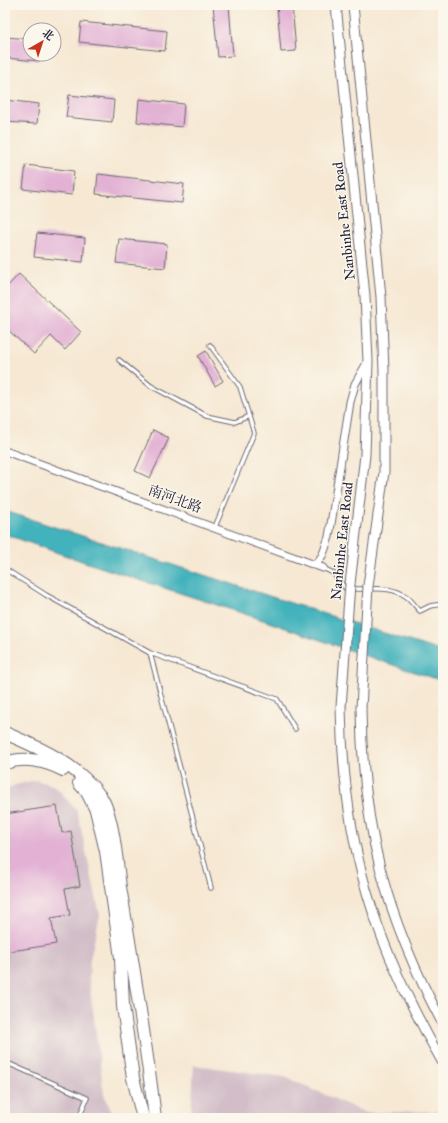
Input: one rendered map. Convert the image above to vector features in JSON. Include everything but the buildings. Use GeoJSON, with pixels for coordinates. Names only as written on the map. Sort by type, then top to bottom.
{"type":"FeatureCollection","features":[{"type":"Feature","properties":{"kind":"highway"},"geometry":{"type":"LineString","coordinates":[[5,733],[62,760],[101,796],[113,840],[147,1053],[155,1118]]}},
{"type":"Feature","properties":{"kind":"highway"},"geometry":{"type":"LineString","coordinates":[[5,763],[30,760],[50,763],[75,778],[87,792],[96,810],[106,851],[121,958],[123,1006],[133,1078],[143,1118]]}},
{"type":"Feature","properties":{"kind":"main road","name":"Nanbinhe East Road"},"geometry":{"type":"LineString","coordinates":[[336,5],[365,296],[368,361],[365,455],[350,584],[341,707],[342,759],[352,837],[365,889],[392,963],[415,1013],[443,1063]]}},
{"type":"Feature","properties":{"kind":"main road","name":"Nanbinhe East Road"},"geometry":{"type":"LineString","coordinates":[[353,5],[380,298],[384,371],[384,472],[368,586],[361,708],[364,783],[371,834],[378,865],[400,932],[443,1024]]}},
{"type":"Feature","properties":{"kind":"street"},"geometry":{"type":"LineString","coordinates":[[314,565],[323,555],[328,536],[350,402],[355,384],[368,361]]}},
{"type":"Feature","properties":{"kind":"street","name":"南河北路"},"geometry":{"type":"LineString","coordinates":[[5,451],[323,568]]}},
{"type":"Feature","properties":{"kind":"street","name":"南河北路"},"geometry":{"type":"LineString","coordinates":[[5,456],[18,456]]}},
{"type":"Feature","properties":{"kind":"lane"},"geometry":{"type":"LineString","coordinates":[[210,345],[240,387],[254,433],[215,527]]}},
{"type":"Feature","properties":{"kind":"lane"},"geometry":{"type":"LineString","coordinates":[[119,360],[151,386],[207,416],[235,422],[249,416]]}},
{"type":"Feature","properties":{"kind":"lane"},"geometry":{"type":"LineString","coordinates":[[323,568],[333,573],[345,588],[363,591],[388,588],[407,597],[420,611],[430,606],[443,604]]}},
{"type":"Feature","properties":{"kind":"lane"},"geometry":{"type":"LineString","coordinates":[[5,569],[46,595],[150,653],[277,699],[295,729]]}},
{"type":"Feature","properties":{"kind":"lane"},"geometry":{"type":"LineString","coordinates":[[150,653],[211,888]]}},
{"type":"Feature","properties":{"kind":"lane"},"geometry":{"type":"LineString","coordinates":[[5,1062],[87,1098],[79,1118]]}},
{"type":"Feature","properties":{"kind":"shaded area"},"geometry":{"type":"Polygon","coordinates":[[[36,780],[55,786],[77,811],[100,915],[90,959],[89,980],[104,1094],[114,1118],[5,1118],[5,790],[15,785],[36,780]]]}},
{"type":"Feature","properties":{"kind":"shaded area"},"geometry":{"type":"Polygon","coordinates":[[[194,1065],[285,1077],[366,1113],[437,1111],[438,1118],[191,1118],[194,1065]]]}},
{"type":"Feature","properties":{"kind":"water"},"geometry":{"type":"Polygon","coordinates":[[[5,511],[443,652],[443,681],[5,534],[5,511]]]}}]}
